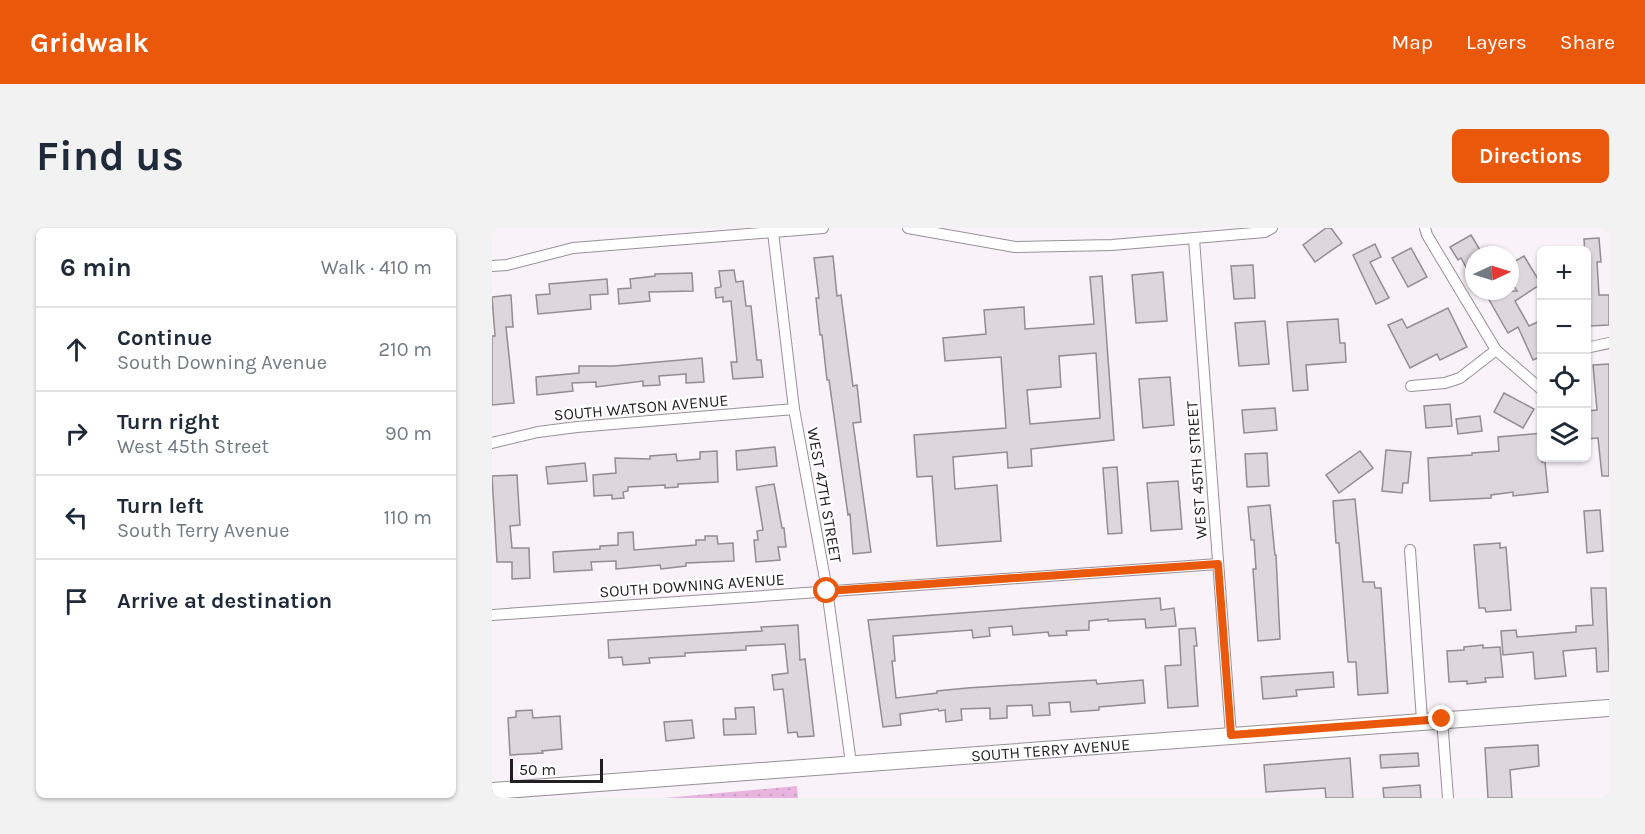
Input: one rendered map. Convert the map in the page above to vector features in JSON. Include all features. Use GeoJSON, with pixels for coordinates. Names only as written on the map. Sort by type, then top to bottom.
{"type":"FeatureCollection","features":[{"type":"Feature","properties":{"kind":"street"},"geometry":{"type":"LineString","coordinates":[[492,267],[573,249],[823,228]]}},
{"type":"Feature","properties":{"kind":"street"},"geometry":{"type":"LineString","coordinates":[[908,228],[1015,247],[1112,245],[1194,239],[1264,232],[1272,228]]}},
{"type":"Feature","properties":{"kind":"street"},"geometry":{"type":"LineString","coordinates":[[1425,228],[1496,350],[1537,382]]}},
{"type":"Feature","properties":{"kind":"street","name":"WEST 47TH STREET"},"geometry":{"type":"LineString","coordinates":[[772,232],[794,409],[827,591],[851,763]]}},
{"type":"Feature","properties":{"kind":"street","name":"WEST 45TH STREET"},"geometry":{"type":"LineString","coordinates":[[1194,239],[1231,735]]}},
{"type":"Feature","properties":{"kind":"street"},"geometry":{"type":"LineString","coordinates":[[1591,347],[1609,343]]}},
{"type":"Feature","properties":{"kind":"street"},"geometry":{"type":"LineString","coordinates":[[1411,386],[1445,383],[1460,378],[1496,350]]}},
{"type":"Feature","properties":{"kind":"street","name":"SOUTH WATSON AVENUE"},"geometry":{"type":"LineString","coordinates":[[492,443],[538,432],[577,427],[794,409]]}},
{"type":"Feature","properties":{"kind":"street"},"geometry":{"type":"LineString","coordinates":[[1410,550],[1422,720]]}},
{"type":"Feature","properties":{"kind":"street","name":"SOUTH DOWNING AVENUE"},"geometry":{"type":"LineString","coordinates":[[492,615],[1218,564]]}},
{"type":"Feature","properties":{"kind":"street","name":"SOUTH TERRY AVENUE"},"geometry":{"type":"LineString","coordinates":[[492,790],[1609,708]]}},
{"type":"Feature","properties":{"kind":"street"},"geometry":{"type":"LineString","coordinates":[[1442,719],[1448,798]]}},
{"type":"Feature","properties":{"kind":"shaded area"},"geometry":{"type":"Polygon","coordinates":[[[797,786],[798,798],[664,798],[797,786]]]}},
{"type":"Feature","properties":{"kind":"building"},"geometry":{"type":"Polygon","coordinates":[[[1326,228],[1331,228],[1342,243],[1315,262],[1303,245],[1326,228]]]}},
{"type":"Feature","properties":{"kind":"building"},"geometry":{"type":"Polygon","coordinates":[[[1471,235],[1478,246],[1465,246],[1465,265],[1461,258],[1458,260],[1450,247],[1471,235]]]}},
{"type":"Feature","properties":{"kind":"building"},"geometry":{"type":"Polygon","coordinates":[[[1599,238],[1601,262],[1597,262],[1599,295],[1609,295],[1609,325],[1591,326],[1591,246],[1584,246],[1584,239],[1599,238]]]}},
{"type":"Feature","properties":{"kind":"building"},"geometry":{"type":"Polygon","coordinates":[[[1375,244],[1381,257],[1370,262],[1389,298],[1376,304],[1353,255],[1375,244]]]}},
{"type":"Feature","properties":{"kind":"building"},"geometry":{"type":"Polygon","coordinates":[[[1411,248],[1427,277],[1408,287],[1392,258],[1411,248]]]}},
{"type":"Feature","properties":{"kind":"building"},"geometry":{"type":"Polygon","coordinates":[[[833,256],[837,296],[841,295],[853,386],[857,385],[861,422],[853,423],[871,552],[853,554],[850,514],[848,515],[816,298],[819,298],[814,258],[833,256]]]}},
{"type":"Feature","properties":{"kind":"building"},"geometry":{"type":"Polygon","coordinates":[[[1524,256],[1537,277],[1537,287],[1519,298],[1519,259],[1524,256]]]}},
{"type":"Feature","properties":{"kind":"building"},"geometry":{"type":"Polygon","coordinates":[[[1253,265],[1255,298],[1234,299],[1231,266],[1253,265]]]}},
{"type":"Feature","properties":{"kind":"building"},"geometry":{"type":"Polygon","coordinates":[[[734,270],[736,282],[743,281],[746,306],[751,306],[757,360],[761,360],[763,377],[733,379],[731,362],[737,362],[731,301],[723,302],[723,297],[716,298],[715,288],[721,287],[719,271],[734,270]]]}},
{"type":"Feature","properties":{"kind":"building"},"geometry":{"type":"Polygon","coordinates":[[[1163,272],[1167,321],[1136,323],[1132,275],[1163,272]]]}},
{"type":"Feature","properties":{"kind":"building"},"geometry":{"type":"Polygon","coordinates":[[[692,273],[693,291],[649,292],[650,301],[619,304],[618,289],[631,288],[630,279],[655,276],[655,274],[692,273]]]}},
{"type":"Feature","properties":{"kind":"building"},"geometry":{"type":"Polygon","coordinates":[[[1102,276],[1114,440],[1031,449],[1032,466],[1008,468],[1007,452],[953,457],[955,489],[997,485],[1001,541],[937,546],[932,476],[917,477],[914,435],[1006,428],[1001,357],[945,361],[943,338],[986,334],[984,310],[1024,307],[1025,329],[1094,324],[1090,277],[1102,276]],[[1096,353],[1059,356],[1061,387],[1027,390],[1030,424],[1100,418],[1096,353]]]}},
{"type":"Feature","properties":{"kind":"building"},"geometry":{"type":"Polygon","coordinates":[[[607,279],[608,294],[590,295],[591,309],[538,314],[536,295],[550,294],[549,284],[607,279]]]}},
{"type":"Feature","properties":{"kind":"building"},"geometry":{"type":"Polygon","coordinates":[[[511,295],[513,327],[506,327],[514,403],[492,405],[492,336],[495,336],[492,297],[511,295]]]}},
{"type":"Feature","properties":{"kind":"building"},"geometry":{"type":"Polygon","coordinates":[[[1489,300],[1517,300],[1515,301],[1529,326],[1537,322],[1537,358],[1533,360],[1518,327],[1508,333],[1489,300]]]}},
{"type":"Feature","properties":{"kind":"building"},"geometry":{"type":"Polygon","coordinates":[[[1448,308],[1467,347],[1440,360],[1437,354],[1410,368],[1388,325],[1402,319],[1407,328],[1448,308]]]}},
{"type":"Feature","properties":{"kind":"building"},"geometry":{"type":"Polygon","coordinates":[[[1338,319],[1340,343],[1345,343],[1346,362],[1306,365],[1308,390],[1293,391],[1287,322],[1338,319]]]}},
{"type":"Feature","properties":{"kind":"building"},"geometry":{"type":"Polygon","coordinates":[[[1265,321],[1269,364],[1239,366],[1235,323],[1265,321]]]}},
{"type":"Feature","properties":{"kind":"building"},"geometry":{"type":"Polygon","coordinates":[[[702,358],[704,382],[686,383],[686,374],[659,376],[660,385],[643,386],[643,381],[596,387],[596,382],[572,383],[573,391],[537,395],[536,377],[579,373],[579,366],[614,366],[702,358]]]}},
{"type":"Feature","properties":{"kind":"building"},"geometry":{"type":"Polygon","coordinates":[[[1609,364],[1609,476],[1602,476],[1598,438],[1591,439],[1591,411],[1597,410],[1593,365],[1609,364]]]}},
{"type":"Feature","properties":{"kind":"building"},"geometry":{"type":"Polygon","coordinates":[[[1170,377],[1174,425],[1143,428],[1139,379],[1170,377]]]}},
{"type":"Feature","properties":{"kind":"building"},"geometry":{"type":"Polygon","coordinates":[[[1504,393],[1534,409],[1523,428],[1494,412],[1504,393]]]}},
{"type":"Feature","properties":{"kind":"building"},"geometry":{"type":"Polygon","coordinates":[[[1450,404],[1452,426],[1426,428],[1424,406],[1450,404]]]}},
{"type":"Feature","properties":{"kind":"building"},"geometry":{"type":"Polygon","coordinates":[[[1275,408],[1277,430],[1244,433],[1242,410],[1275,408]]]}},
{"type":"Feature","properties":{"kind":"building"},"geometry":{"type":"Polygon","coordinates":[[[1480,416],[1482,431],[1458,434],[1456,419],[1480,416]]]}},
{"type":"Feature","properties":{"kind":"building"},"geometry":{"type":"Polygon","coordinates":[[[1537,433],[1537,462],[1545,462],[1548,492],[1513,496],[1513,492],[1491,495],[1491,498],[1430,501],[1428,458],[1499,451],[1498,437],[1537,433]]]}},
{"type":"Feature","properties":{"kind":"building"},"geometry":{"type":"Polygon","coordinates":[[[775,447],[777,466],[737,470],[736,451],[775,447]]]}},
{"type":"Feature","properties":{"kind":"building"},"geometry":{"type":"Polygon","coordinates":[[[1386,450],[1411,452],[1408,483],[1403,483],[1402,493],[1382,491],[1386,450]]]}},
{"type":"Feature","properties":{"kind":"building"},"geometry":{"type":"Polygon","coordinates":[[[717,451],[718,482],[678,484],[678,487],[665,488],[665,485],[628,487],[628,491],[623,492],[624,498],[612,499],[612,495],[594,496],[593,475],[616,473],[615,458],[650,459],[650,456],[676,454],[677,461],[700,459],[700,452],[717,451]]]}},
{"type":"Feature","properties":{"kind":"building"},"geometry":{"type":"Polygon","coordinates":[[[1360,451],[1373,468],[1339,493],[1326,475],[1360,451]]]}},
{"type":"Feature","properties":{"kind":"building"},"geometry":{"type":"Polygon","coordinates":[[[1267,453],[1269,486],[1247,487],[1245,454],[1267,453]]]}},
{"type":"Feature","properties":{"kind":"building"},"geometry":{"type":"Polygon","coordinates":[[[585,463],[587,481],[548,484],[546,467],[585,463]]]}},
{"type":"Feature","properties":{"kind":"building"},"geometry":{"type":"Polygon","coordinates":[[[1117,467],[1122,533],[1108,534],[1103,468],[1117,467]]]}},
{"type":"Feature","properties":{"kind":"building"},"geometry":{"type":"Polygon","coordinates":[[[517,475],[520,525],[510,526],[512,548],[529,548],[530,578],[512,579],[512,562],[497,562],[492,476],[517,475]]]}},
{"type":"Feature","properties":{"kind":"building"},"geometry":{"type":"Polygon","coordinates":[[[1178,481],[1182,529],[1151,531],[1147,483],[1178,481]]]}},
{"type":"Feature","properties":{"kind":"building"},"geometry":{"type":"Polygon","coordinates":[[[774,484],[786,547],[778,547],[780,560],[756,562],[754,540],[758,540],[757,531],[763,530],[756,487],[774,484]]]}},
{"type":"Feature","properties":{"kind":"building"},"geometry":{"type":"Polygon","coordinates":[[[1355,499],[1363,582],[1374,582],[1375,588],[1381,588],[1388,693],[1358,695],[1356,662],[1348,662],[1339,543],[1336,543],[1333,501],[1355,499]]]}},
{"type":"Feature","properties":{"kind":"building"},"geometry":{"type":"Polygon","coordinates":[[[1270,505],[1276,555],[1280,639],[1258,641],[1253,569],[1256,569],[1254,540],[1251,540],[1248,507],[1270,505]]]}},
{"type":"Feature","properties":{"kind":"building"},"geometry":{"type":"Polygon","coordinates":[[[1600,510],[1603,551],[1587,553],[1584,511],[1600,510]]]}},
{"type":"Feature","properties":{"kind":"building"},"geometry":{"type":"Polygon","coordinates":[[[633,532],[634,550],[696,545],[696,540],[705,540],[705,536],[717,536],[718,544],[733,543],[734,561],[686,563],[686,566],[661,569],[660,565],[616,569],[616,561],[591,562],[592,570],[554,572],[553,552],[600,549],[600,546],[618,545],[618,533],[633,532]]]}},
{"type":"Feature","properties":{"kind":"building"},"geometry":{"type":"Polygon","coordinates":[[[1500,543],[1500,548],[1506,547],[1511,610],[1486,612],[1485,608],[1479,608],[1474,545],[1500,543]]]}},
{"type":"Feature","properties":{"kind":"building"},"geometry":{"type":"Polygon","coordinates":[[[1591,588],[1606,588],[1609,671],[1597,672],[1596,648],[1563,651],[1566,676],[1535,679],[1533,652],[1503,655],[1501,631],[1516,630],[1517,637],[1576,632],[1576,626],[1593,625],[1591,588]]]}},
{"type":"Feature","properties":{"kind":"building"},"geometry":{"type":"Polygon","coordinates":[[[1160,598],[1161,610],[1174,608],[1176,626],[1146,628],[1145,619],[1108,621],[1108,619],[1089,621],[1089,630],[1066,631],[1067,635],[1049,636],[1048,632],[1013,635],[1012,626],[989,628],[990,636],[973,638],[972,630],[893,636],[895,661],[892,661],[896,698],[967,688],[1096,680],[1097,684],[1143,680],[1145,703],[1071,712],[1070,702],[1049,703],[1050,715],[1033,716],[1032,705],[1007,706],[1007,718],[990,719],[990,708],[961,709],[962,720],[946,722],[945,710],[939,711],[938,709],[900,714],[901,725],[883,727],[868,620],[1160,598]]]}},
{"type":"Feature","properties":{"kind":"building"},"geometry":{"type":"Polygon","coordinates":[[[798,625],[800,660],[805,659],[814,736],[798,737],[797,732],[788,733],[783,689],[774,690],[772,675],[788,673],[785,644],[746,646],[746,650],[685,653],[685,656],[649,658],[650,663],[623,665],[622,657],[609,658],[608,640],[762,631],[761,627],[798,625]]]}},
{"type":"Feature","properties":{"kind":"building"},"geometry":{"type":"Polygon","coordinates":[[[1195,628],[1198,706],[1168,708],[1165,666],[1181,665],[1179,629],[1195,628]]]}},
{"type":"Feature","properties":{"kind":"building"},"geometry":{"type":"Polygon","coordinates":[[[1483,645],[1483,648],[1500,647],[1503,677],[1485,678],[1486,682],[1467,684],[1467,681],[1449,682],[1447,651],[1464,650],[1464,647],[1483,645]]]}},
{"type":"Feature","properties":{"kind":"building"},"geometry":{"type":"Polygon","coordinates":[[[1333,672],[1334,687],[1296,690],[1297,696],[1263,699],[1261,677],[1333,672]]]}},
{"type":"Feature","properties":{"kind":"building"},"geometry":{"type":"Polygon","coordinates":[[[754,707],[756,734],[724,735],[723,719],[736,719],[735,708],[754,707]]]}},
{"type":"Feature","properties":{"kind":"building"},"geometry":{"type":"Polygon","coordinates":[[[532,710],[533,718],[560,716],[562,749],[510,755],[508,718],[516,717],[516,711],[532,710]]]}},
{"type":"Feature","properties":{"kind":"building"},"geometry":{"type":"Polygon","coordinates":[[[692,720],[694,738],[666,741],[664,722],[692,720]]]}},
{"type":"Feature","properties":{"kind":"building"},"geometry":{"type":"Polygon","coordinates":[[[1538,745],[1539,766],[1510,770],[1512,798],[1488,798],[1485,748],[1538,745]]]}},
{"type":"Feature","properties":{"kind":"building"},"geometry":{"type":"Polygon","coordinates":[[[1418,753],[1419,766],[1381,768],[1380,755],[1418,753]]]}},
{"type":"Feature","properties":{"kind":"building"},"geometry":{"type":"Polygon","coordinates":[[[1350,758],[1353,798],[1326,798],[1325,788],[1266,792],[1264,765],[1350,758]]]}},
{"type":"Feature","properties":{"kind":"building"},"geometry":{"type":"Polygon","coordinates":[[[1420,785],[1421,798],[1384,798],[1383,788],[1420,785]]]}},
{"type":"Feature","properties":{"kind":"route"},"geometry":{"type":"LineString","coordinates":[[827,591],[1218,564],[1231,735],[1442,719]]}}]}
